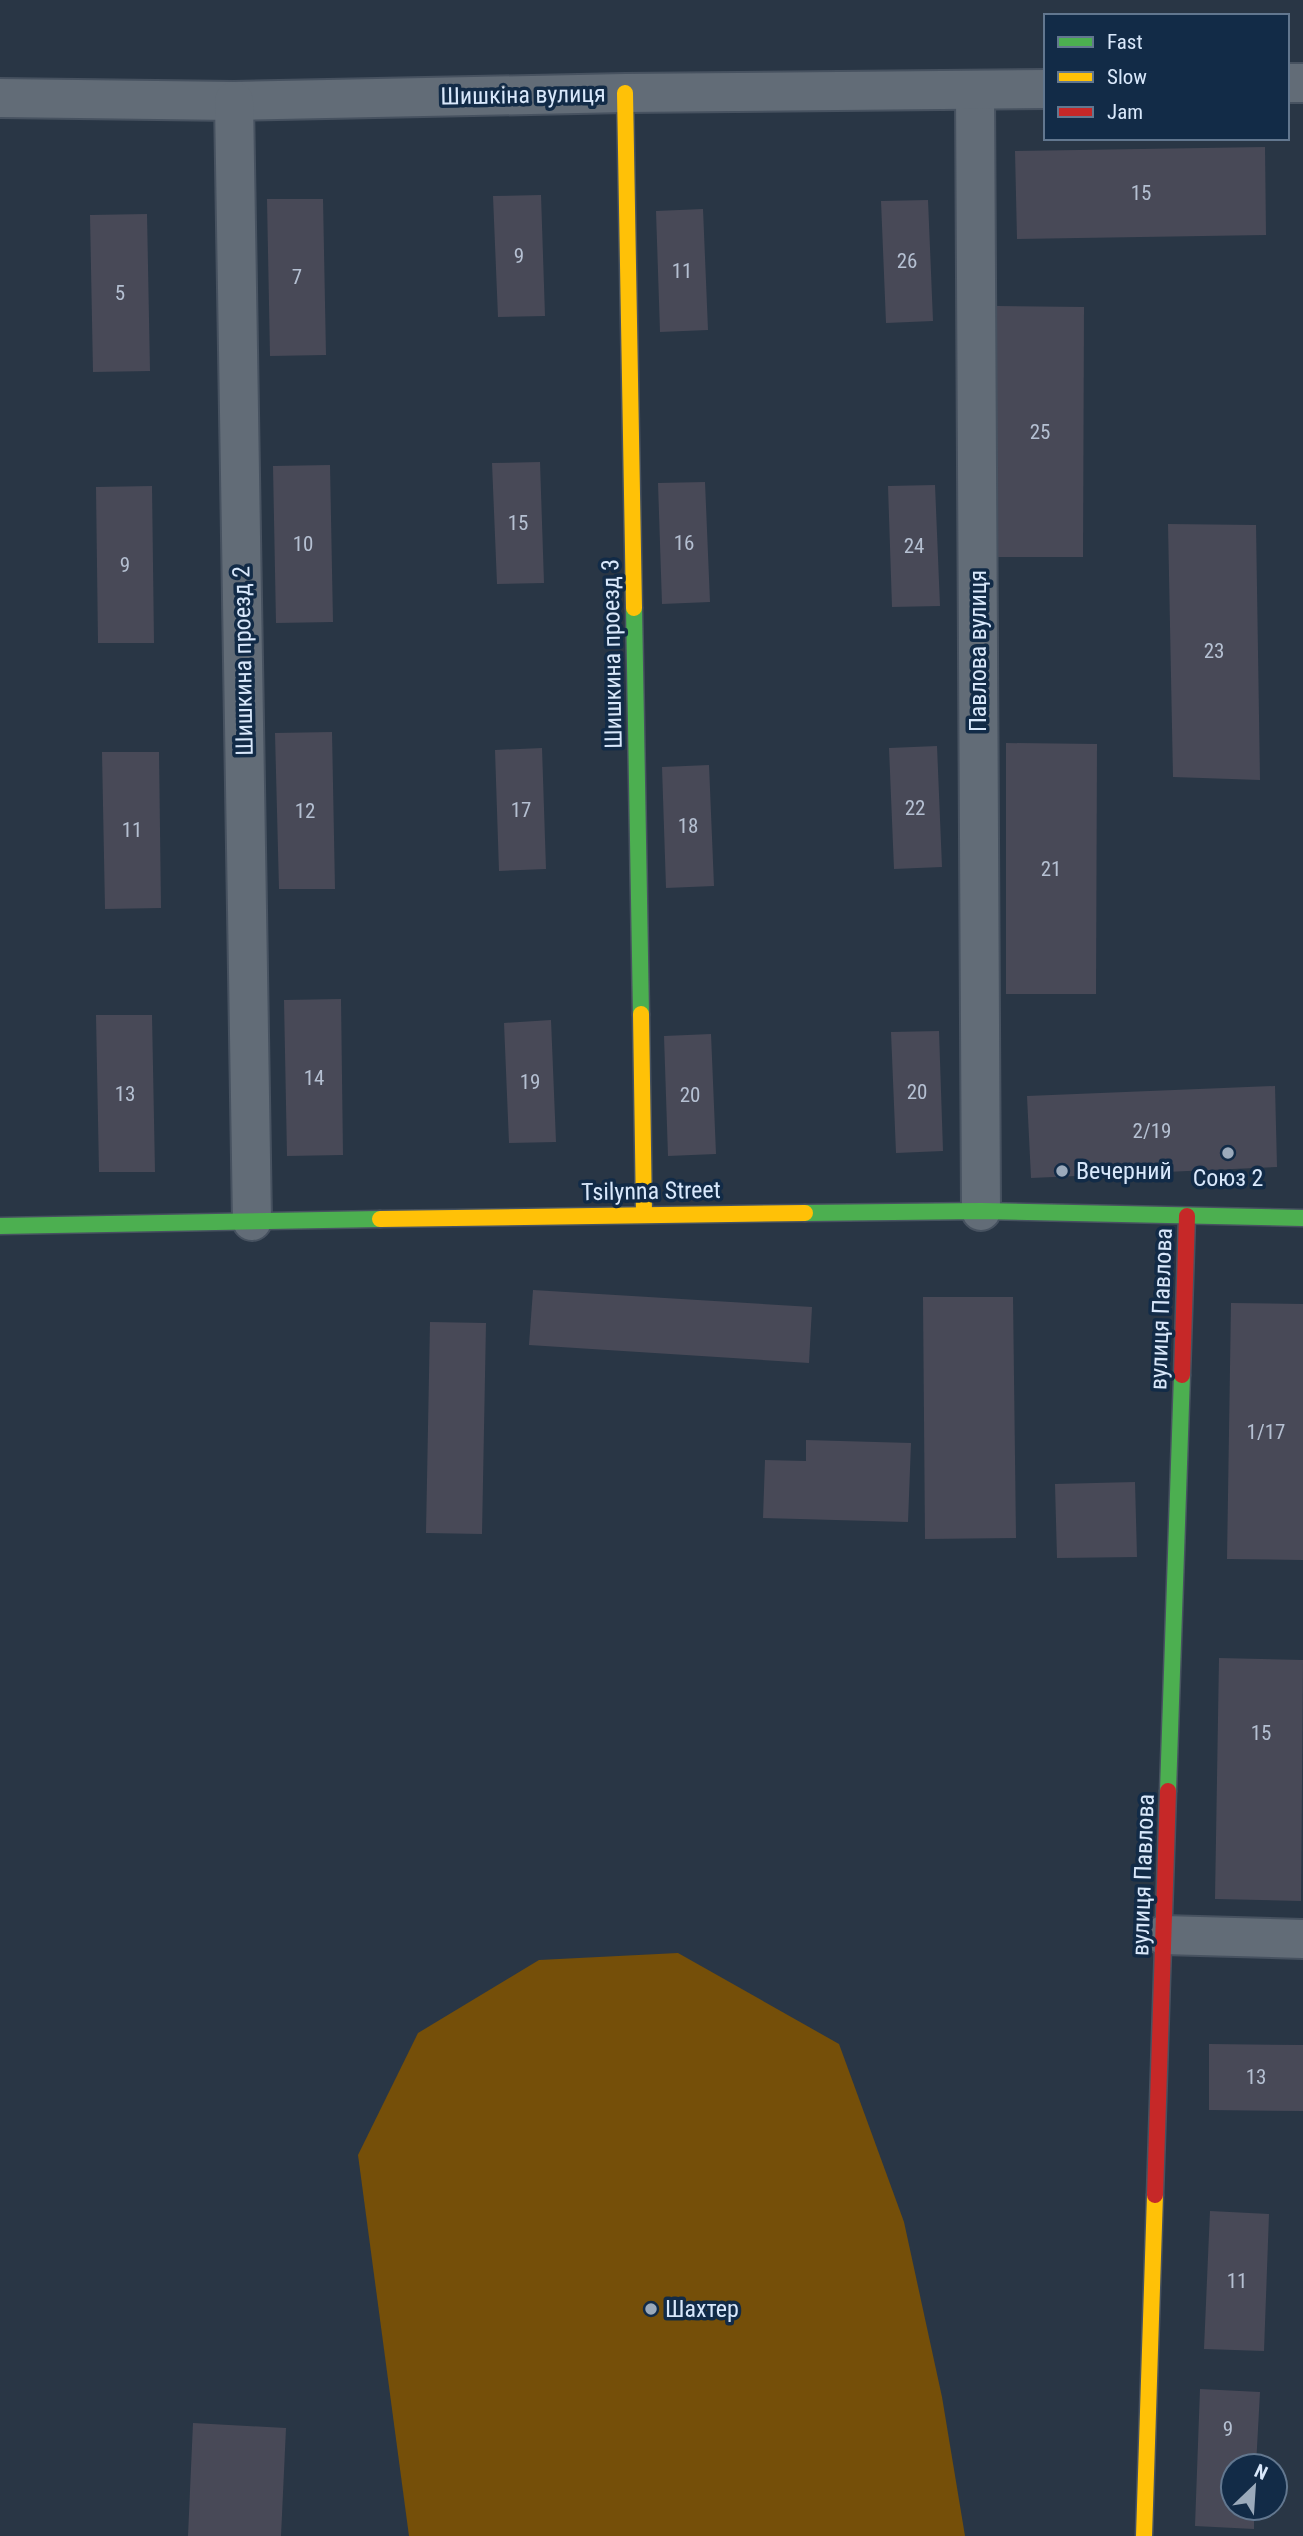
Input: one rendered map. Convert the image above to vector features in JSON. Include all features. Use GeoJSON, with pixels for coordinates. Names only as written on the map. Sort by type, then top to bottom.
{"type":"FeatureCollection","features":[{"type":"Feature","properties":{"kind":"street","name":"Шишкіна вулиця"},"geometry":{"type":"LineString","coordinates":[[0,98],[234,101],[625,93],[1044,89]]}},
{"type":"Feature","properties":{"kind":"street","name":"Павлова вулиця"},"geometry":{"type":"LineString","coordinates":[[975,91],[981,1211]]}},
{"type":"Feature","properties":{"kind":"street","name":"Шишкина проезд 3"},"geometry":{"type":"LineString","coordinates":[[625,93],[644,1214]]}},
{"type":"Feature","properties":{"kind":"street","name":"Шишкина проезд 2"},"geometry":{"type":"LineString","coordinates":[[234,101],[252,1221]]}},
{"type":"Feature","properties":{"kind":"street","name":"Tsilynna Street"},"geometry":{"type":"LineString","coordinates":[[0,1226],[644,1214],[981,1211],[1303,1218]]}},
{"type":"Feature","properties":{"kind":"street","name":"вулиця Павлова"},"geometry":{"type":"LineString","coordinates":[[1144,2536],[1187,1216]]}},
{"type":"Feature","properties":{"kind":"street"},"geometry":{"type":"LineString","coordinates":[[1163,1935],[1303,1939]]}},
{"type":"Feature","properties":{"kind":"shaded area","name":"Шахтер"},"geometry":{"type":"Polygon","coordinates":[[[678,1953],[839,2044],[904,2222],[942,2397],[965,2536],[409,2536],[358,2155],[418,2033],[539,1960],[678,1953]]]}},
{"type":"Feature","properties":{"kind":"building"},"geometry":{"type":"Polygon","coordinates":[[[1265,147],[1266,235],[1017,239],[1015,151],[1265,147]]]}},
{"type":"Feature","properties":{"kind":"building"},"geometry":{"type":"Polygon","coordinates":[[[541,195],[545,316],[498,317],[493,196],[541,195]]]}},
{"type":"Feature","properties":{"kind":"building"},"geometry":{"type":"Polygon","coordinates":[[[267,199],[323,199],[326,355],[270,356],[267,199]]]}},
{"type":"Feature","properties":{"kind":"building"},"geometry":{"type":"Polygon","coordinates":[[[928,200],[933,321],[886,323],[881,201],[928,200]]]}},
{"type":"Feature","properties":{"kind":"building"},"geometry":{"type":"Polygon","coordinates":[[[703,209],[708,330],[660,332],[656,211],[703,209]]]}},
{"type":"Feature","properties":{"kind":"building"},"geometry":{"type":"Polygon","coordinates":[[[147,214],[150,371],[93,372],[90,215],[147,214]]]}},
{"type":"Feature","properties":{"kind":"building"},"geometry":{"type":"Polygon","coordinates":[[[997,306],[1084,307],[1083,557],[996,557],[997,306]]]}},
{"type":"Feature","properties":{"kind":"building"},"geometry":{"type":"Polygon","coordinates":[[[540,462],[544,583],[497,584],[492,463],[540,462]]]}},
{"type":"Feature","properties":{"kind":"building"},"geometry":{"type":"Polygon","coordinates":[[[330,465],[333,622],[276,623],[273,466],[330,465]]]}},
{"type":"Feature","properties":{"kind":"building"},"geometry":{"type":"Polygon","coordinates":[[[705,482],[710,602],[662,604],[658,483],[705,482]]]}},
{"type":"Feature","properties":{"kind":"building"},"geometry":{"type":"Polygon","coordinates":[[[935,485],[940,606],[892,607],[888,486],[935,485]]]}},
{"type":"Feature","properties":{"kind":"building"},"geometry":{"type":"Polygon","coordinates":[[[152,486],[154,643],[98,643],[96,487],[152,486]]]}},
{"type":"Feature","properties":{"kind":"building"},"geometry":{"type":"Polygon","coordinates":[[[1168,524],[1256,525],[1260,780],[1173,777],[1168,524]]]}},
{"type":"Feature","properties":{"kind":"building"},"geometry":{"type":"Polygon","coordinates":[[[332,732],[335,889],[279,889],[275,733],[332,732]]]}},
{"type":"Feature","properties":{"kind":"building"},"geometry":{"type":"Polygon","coordinates":[[[1006,743],[1097,744],[1096,994],[1006,994],[1006,743]]]}},
{"type":"Feature","properties":{"kind":"building"},"geometry":{"type":"Polygon","coordinates":[[[937,746],[942,867],[894,869],[889,748],[937,746]]]}},
{"type":"Feature","properties":{"kind":"building"},"geometry":{"type":"Polygon","coordinates":[[[542,748],[546,869],[499,871],[495,750],[542,748]]]}},
{"type":"Feature","properties":{"kind":"building"},"geometry":{"type":"Polygon","coordinates":[[[102,752],[159,752],[161,908],[105,909],[102,752]]]}},
{"type":"Feature","properties":{"kind":"building"},"geometry":{"type":"Polygon","coordinates":[[[709,765],[714,886],[666,888],[662,767],[709,765]]]}},
{"type":"Feature","properties":{"kind":"building"},"geometry":{"type":"Polygon","coordinates":[[[341,999],[343,1155],[287,1156],[284,1000],[341,999]]]}},
{"type":"Feature","properties":{"kind":"building"},"geometry":{"type":"Polygon","coordinates":[[[96,1015],[152,1015],[155,1172],[99,1172],[96,1015]]]}},
{"type":"Feature","properties":{"kind":"building"},"geometry":{"type":"Polygon","coordinates":[[[551,1020],[556,1142],[509,1143],[504,1023],[551,1020]]]}},
{"type":"Feature","properties":{"kind":"building"},"geometry":{"type":"Polygon","coordinates":[[[939,1031],[943,1151],[896,1153],[891,1032],[939,1031]]]}},
{"type":"Feature","properties":{"kind":"building"},"geometry":{"type":"Polygon","coordinates":[[[711,1034],[716,1154],[668,1156],[664,1036],[711,1034]]]}},
{"type":"Feature","properties":{"kind":"building"},"geometry":{"type":"Polygon","coordinates":[[[1275,1086],[1277,1167],[1031,1178],[1027,1096],[1275,1086]]]}},
{"type":"Feature","properties":{"kind":"building"},"geometry":{"type":"Polygon","coordinates":[[[533,1290],[812,1307],[809,1363],[529,1345],[533,1290]]]}},
{"type":"Feature","properties":{"kind":"building"},"geometry":{"type":"Polygon","coordinates":[[[923,1297],[1013,1297],[1016,1538],[925,1539],[923,1297]]]}},
{"type":"Feature","properties":{"kind":"building"},"geometry":{"type":"Polygon","coordinates":[[[1231,1303],[1303,1304],[1303,1560],[1227,1559],[1231,1303]]]}},
{"type":"Feature","properties":{"kind":"building"},"geometry":{"type":"Polygon","coordinates":[[[430,1322],[486,1323],[482,1534],[426,1533],[430,1322]]]}},
{"type":"Feature","properties":{"kind":"building"},"geometry":{"type":"Polygon","coordinates":[[[806,1440],[911,1443],[908,1522],[763,1518],[765,1460],[806,1461],[806,1440]]]}},
{"type":"Feature","properties":{"kind":"building"},"geometry":{"type":"Polygon","coordinates":[[[1135,1482],[1137,1557],[1057,1558],[1055,1484],[1135,1482]]]}},
{"type":"Feature","properties":{"kind":"building"},"geometry":{"type":"Polygon","coordinates":[[[1219,1658],[1303,1660],[1301,1901],[1215,1899],[1219,1658]]]}},
{"type":"Feature","properties":{"kind":"building"},"geometry":{"type":"Polygon","coordinates":[[[1209,2044],[1303,2045],[1303,2111],[1209,2110],[1209,2044]]]}},
{"type":"Feature","properties":{"kind":"building"},"geometry":{"type":"Polygon","coordinates":[[[1210,2211],[1269,2214],[1264,2351],[1204,2349],[1210,2211]]]}},
{"type":"Feature","properties":{"kind":"building"},"geometry":{"type":"Polygon","coordinates":[[[1200,2389],[1260,2392],[1257,2452],[1219,2452],[1219,2522],[1254,2522],[1254,2529],[1195,2526],[1200,2389]]]}},
{"type":"Feature","properties":{"kind":"building"},"geometry":{"type":"Polygon","coordinates":[[[193,2423],[286,2428],[281,2536],[188,2536],[193,2423]]]}},
{"type":"Feature","properties":{"kind":"traffic: fast"},"geometry":{"type":"LineString","coordinates":[[634,608],[641,1014]]}},
{"type":"Feature","properties":{"kind":"traffic: fast"},"geometry":{"type":"LineString","coordinates":[[805,1213],[981,1211],[1303,1218]]}},
{"type":"Feature","properties":{"kind":"traffic: fast"},"geometry":{"type":"LineString","coordinates":[[0,1226],[380,1219]]}},
{"type":"Feature","properties":{"kind":"traffic: fast"},"geometry":{"type":"LineString","coordinates":[[1168,1791],[1182,1375]]}},
{"type":"Feature","properties":{"kind":"traffic: slow"},"geometry":{"type":"LineString","coordinates":[[625,93],[634,608]]}},
{"type":"Feature","properties":{"kind":"traffic: slow"},"geometry":{"type":"LineString","coordinates":[[641,1014],[644,1214]]}},
{"type":"Feature","properties":{"kind":"traffic: slow"},"geometry":{"type":"LineString","coordinates":[[380,1219],[805,1213]]}},
{"type":"Feature","properties":{"kind":"traffic: slow"},"geometry":{"type":"LineString","coordinates":[[1144,2536],[1155,2195]]}},
{"type":"Feature","properties":{"kind":"traffic: jam"},"geometry":{"type":"LineString","coordinates":[[1182,1375],[1187,1216]]}},
{"type":"Feature","properties":{"kind":"traffic: jam"},"geometry":{"type":"LineString","coordinates":[[1155,2195],[1168,1791]]}},
{"type":"Feature","properties":{"kind":"place","name":"Союз 2"},"geometry":{"type":"Point","coordinates":[1228,1153]}},
{"type":"Feature","properties":{"kind":"place","name":"Вечерний"},"geometry":{"type":"Point","coordinates":[1062,1171]}},
{"type":"Feature","properties":{"kind":"place","name":"Шахтер"},"geometry":{"type":"Point","coordinates":[651,2309]}}]}
